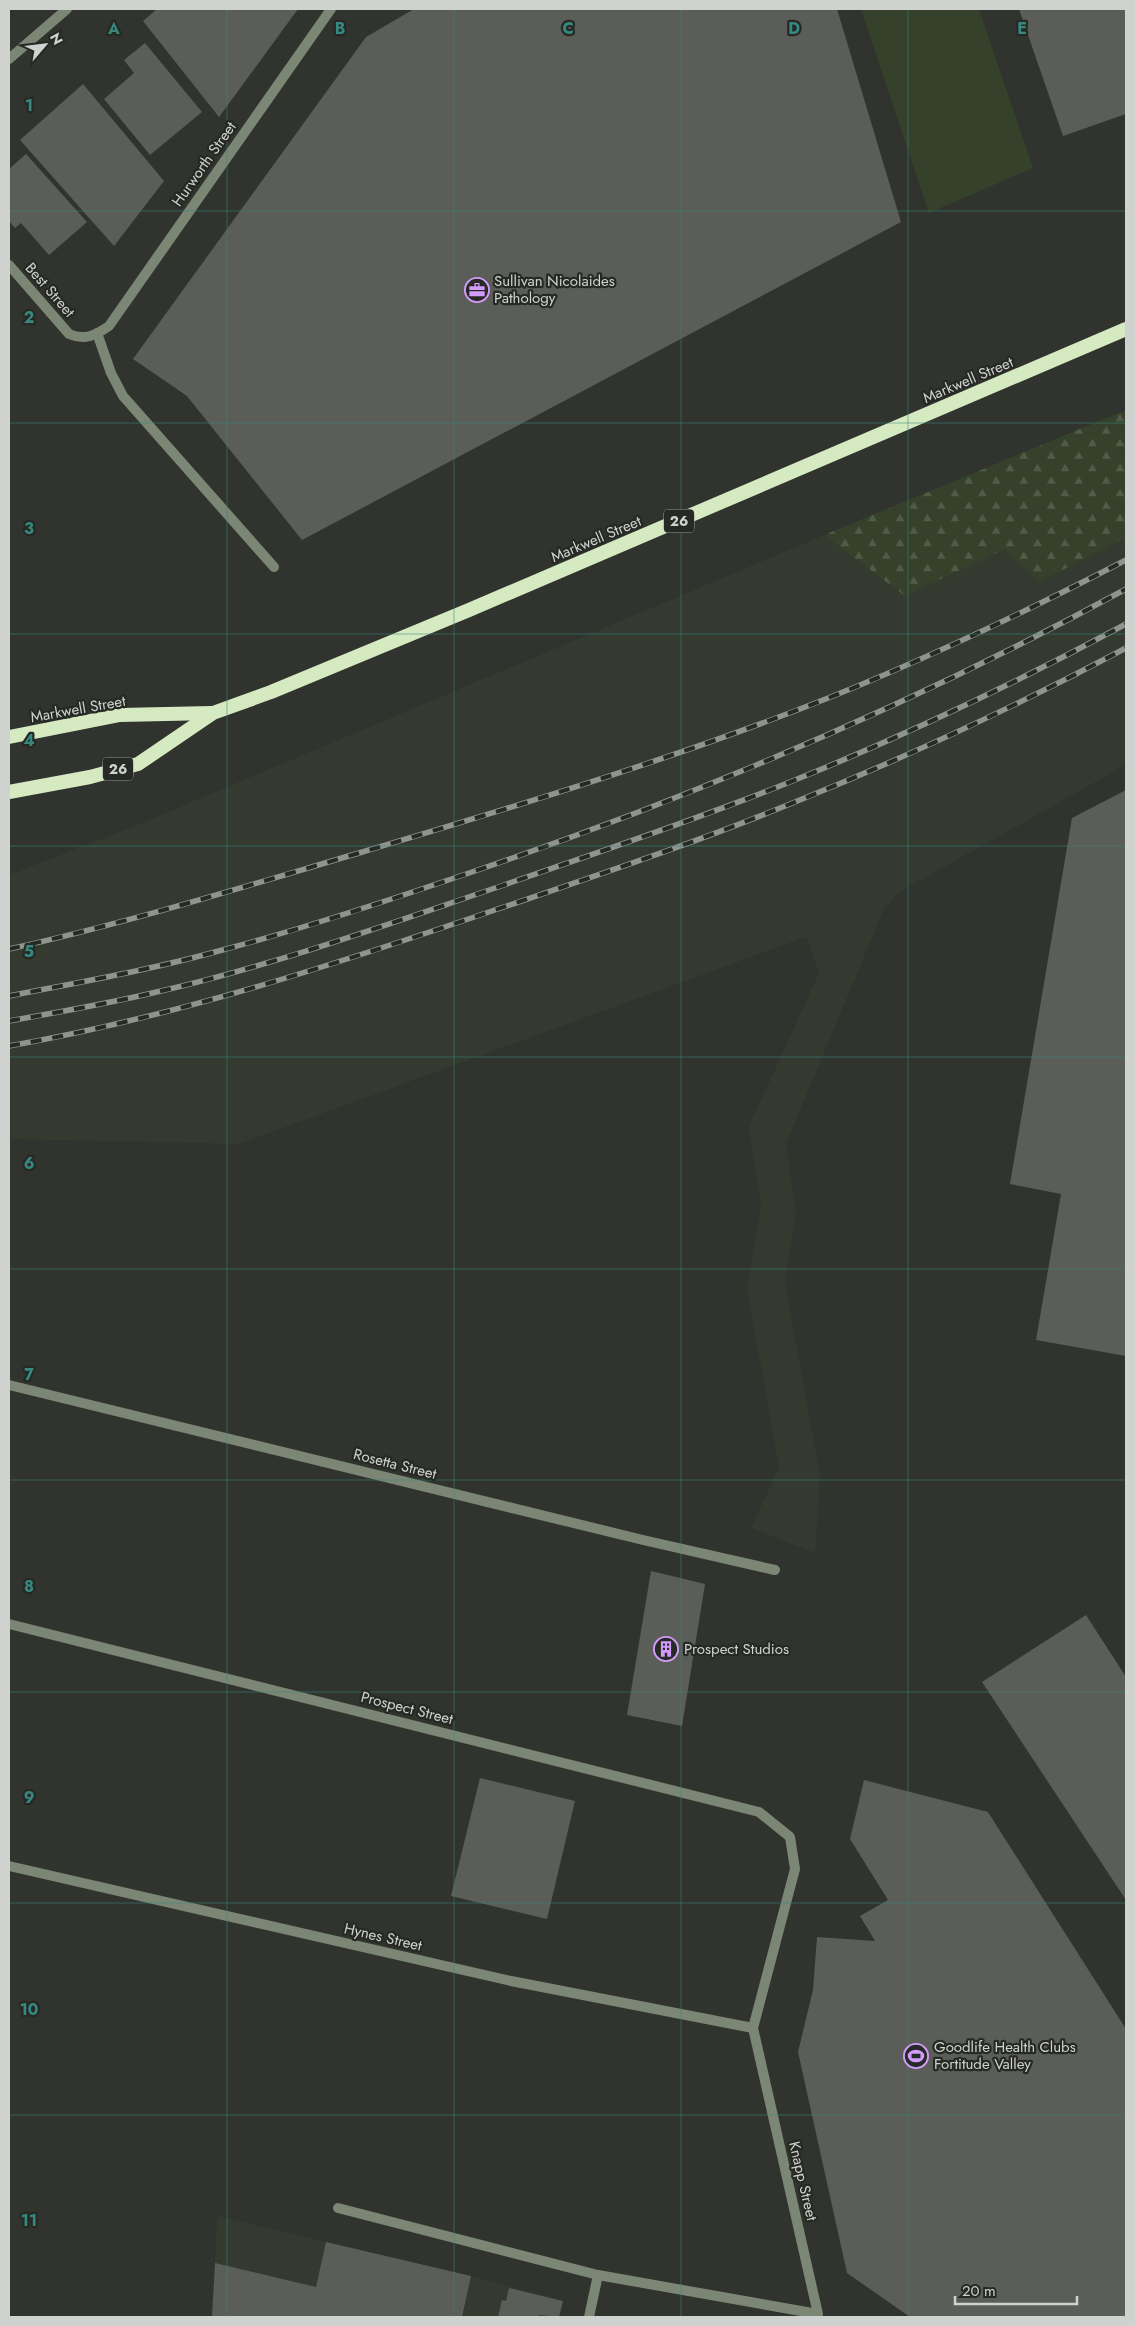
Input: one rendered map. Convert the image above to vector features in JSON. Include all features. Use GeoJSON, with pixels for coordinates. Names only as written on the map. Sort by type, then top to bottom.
{"type":"FeatureCollection","features":[{"type":"Feature","properties":{"kind":"highway","name":"Markwell Street"},"geometry":{"type":"LineString","coordinates":[[9,792],[90,777],[138,764],[213,713],[271,692],[469,610],[1126,329]]}},
{"type":"Feature","properties":{"kind":"highway","name":"Markwell Street"},"geometry":{"type":"LineString","coordinates":[[9,737],[120,715],[213,713]]}},
{"type":"Feature","properties":{"kind":"street"},"geometry":{"type":"LineString","coordinates":[[9,59],[67,9]]}},
{"type":"Feature","properties":{"kind":"street","name":"Hurworth Street"},"geometry":{"type":"LineString","coordinates":[[97,334],[114,319],[331,9]]}},
{"type":"Feature","properties":{"kind":"street","name":"Best Street"},"geometry":{"type":"LineString","coordinates":[[9,265],[69,334],[83,338],[97,334]]}},
{"type":"Feature","properties":{"kind":"street"},"geometry":{"type":"LineString","coordinates":[[97,334],[111,374],[124,396],[274,568]]}},
{"type":"Feature","properties":{"kind":"street","name":"Rosetta Street"},"geometry":{"type":"LineString","coordinates":[[9,1385],[643,1540],[775,1570]]}},
{"type":"Feature","properties":{"kind":"street","name":"Prospect Street"},"geometry":{"type":"LineString","coordinates":[[9,1624],[759,1812],[790,1837]]}},
{"type":"Feature","properties":{"kind":"street","name":"Knapp Street"},"geometry":{"type":"LineString","coordinates":[[338,2208],[598,2275],[818,2314],[753,2028],[795,1869],[790,1837]]}},
{"type":"Feature","properties":{"kind":"street","name":"Hynes Street"},"geometry":{"type":"LineString","coordinates":[[9,1866],[511,1981],[753,2028]]}},
{"type":"Feature","properties":{"kind":"street"},"geometry":{"type":"LineString","coordinates":[[589,2317],[598,2275]]}},
{"type":"Feature","properties":{"kind":"shaded area"},"geometry":{"type":"Polygon","coordinates":[[[1126,410],[1126,765],[898,893],[884,909],[786,1144],[796,1214],[785,1282],[820,1476],[815,1553],[751,1528],[779,1467],[747,1289],[761,1207],[749,1126],[819,973],[806,937],[239,1144],[9,1139],[9,875],[137,825],[1126,410]]]}},
{"type":"Feature","properties":{"kind":"shaded area"},"geometry":{"type":"Polygon","coordinates":[[[217,2216],[471,2276],[563,2301],[559,2317],[212,2317],[217,2216]]]}},
{"type":"Feature","properties":{"kind":"green space"},"geometry":{"type":"Polygon","coordinates":[[[861,9],[979,9],[1033,168],[929,213],[861,9]]]}},
{"type":"Feature","properties":{"kind":"green space"},"geometry":{"type":"Polygon","coordinates":[[[1126,410],[1126,537],[1039,582],[1005,549],[905,596],[827,537],[829,533],[1126,410]]]}},
{"type":"Feature","properties":{"kind":"building"},"geometry":{"type":"Polygon","coordinates":[[[157,9],[298,9],[219,117],[143,21],[157,9]]]}},
{"type":"Feature","properties":{"kind":"building","name":"Sullivan Nicolaides Pathology"},"geometry":{"type":"Polygon","coordinates":[[[414,9],[837,9],[901,222],[302,540],[187,396],[133,359],[366,37],[414,9]]]}},
{"type":"Feature","properties":{"kind":"building"},"geometry":{"type":"Polygon","coordinates":[[[1019,9],[1126,9],[1126,114],[1063,136],[1019,9]]]}},
{"type":"Feature","properties":{"kind":"building"},"geometry":{"type":"Polygon","coordinates":[[[145,43],[202,112],[150,155],[104,99],[134,73],[124,60],[145,43]]]}},
{"type":"Feature","properties":{"kind":"building"},"geometry":{"type":"Polygon","coordinates":[[[83,84],[164,181],[114,246],[20,140],[83,84]]]}},
{"type":"Feature","properties":{"kind":"building"},"geometry":{"type":"Polygon","coordinates":[[[26,154],[87,222],[49,255],[21,223],[15,228],[9,221],[9,169],[26,154]]]}},
{"type":"Feature","properties":{"kind":"building"},"geometry":{"type":"Polygon","coordinates":[[[1126,790],[1126,1356],[1036,1340],[1061,1194],[1010,1184],[1072,818],[1126,790]]]}},
{"type":"Feature","properties":{"kind":"building","name":"Prospect Studios"},"geometry":{"type":"Polygon","coordinates":[[[651,1571],[705,1584],[682,1726],[627,1715],[651,1571]]]}},
{"type":"Feature","properties":{"kind":"building"},"geometry":{"type":"Polygon","coordinates":[[[1086,1615],[1126,1677],[1126,1900],[982,1682],[1086,1615]]]}},
{"type":"Feature","properties":{"kind":"building"},"geometry":{"type":"Polygon","coordinates":[[[480,1778],[575,1801],[547,1919],[451,1896],[480,1778]]]}},
{"type":"Feature","properties":{"kind":"building"},"geometry":{"type":"Polygon","coordinates":[[[864,1780],[988,1812],[1126,2029],[1126,2317],[910,2317],[847,2273],[798,2052],[813,1990],[817,1937],[875,1941],[860,1916],[888,1900],[850,1839],[864,1780]]]}},
{"type":"Feature","properties":{"kind":"building"},"geometry":{"type":"Polygon","coordinates":[[[326,2242],[471,2276],[462,2317],[212,2317],[215,2263],[316,2287],[326,2242]]]}},
{"type":"Feature","properties":{"kind":"building"},"geometry":{"type":"Polygon","coordinates":[[[509,2288],[563,2301],[559,2317],[539,2315],[539,2317],[498,2317],[502,2300],[506,2301],[509,2288]]]}},
{"type":"Feature","properties":{"kind":"railway"},"geometry":{"type":"LineString","coordinates":[[9,949],[141,916],[359,853],[667,757],[814,704],[905,666],[1038,604],[1126,560]]}},
{"type":"Feature","properties":{"kind":"railway"},"geometry":{"type":"LineString","coordinates":[[9,996],[145,969],[257,941],[380,903],[557,842],[723,779],[887,708],[1047,631],[1126,589]]}},
{"type":"Feature","properties":{"kind":"railway"},"geometry":{"type":"LineString","coordinates":[[9,1021],[142,995],[291,956],[642,837],[780,786],[912,730],[1041,668],[1126,624]]}},
{"type":"Feature","properties":{"kind":"railway"},"geometry":{"type":"LineString","coordinates":[[9,1046],[132,1020],[253,988],[373,951],[642,860],[753,819],[918,750],[1002,711],[1126,648]]}},
{"type":"Feature","properties":{"kind":"place","name":"Sullivan Nicolaides Pathology"},"geometry":{"type":"Point","coordinates":[477,290]}},
{"type":"Feature","properties":{"kind":"place","name":"Prospect Studios"},"geometry":{"type":"Point","coordinates":[666,1649]}},
{"type":"Feature","properties":{"kind":"place","name":"Goodlife Health Clubs Fortitude Valley"},"geometry":{"type":"Point","coordinates":[916,2056]}}]}
